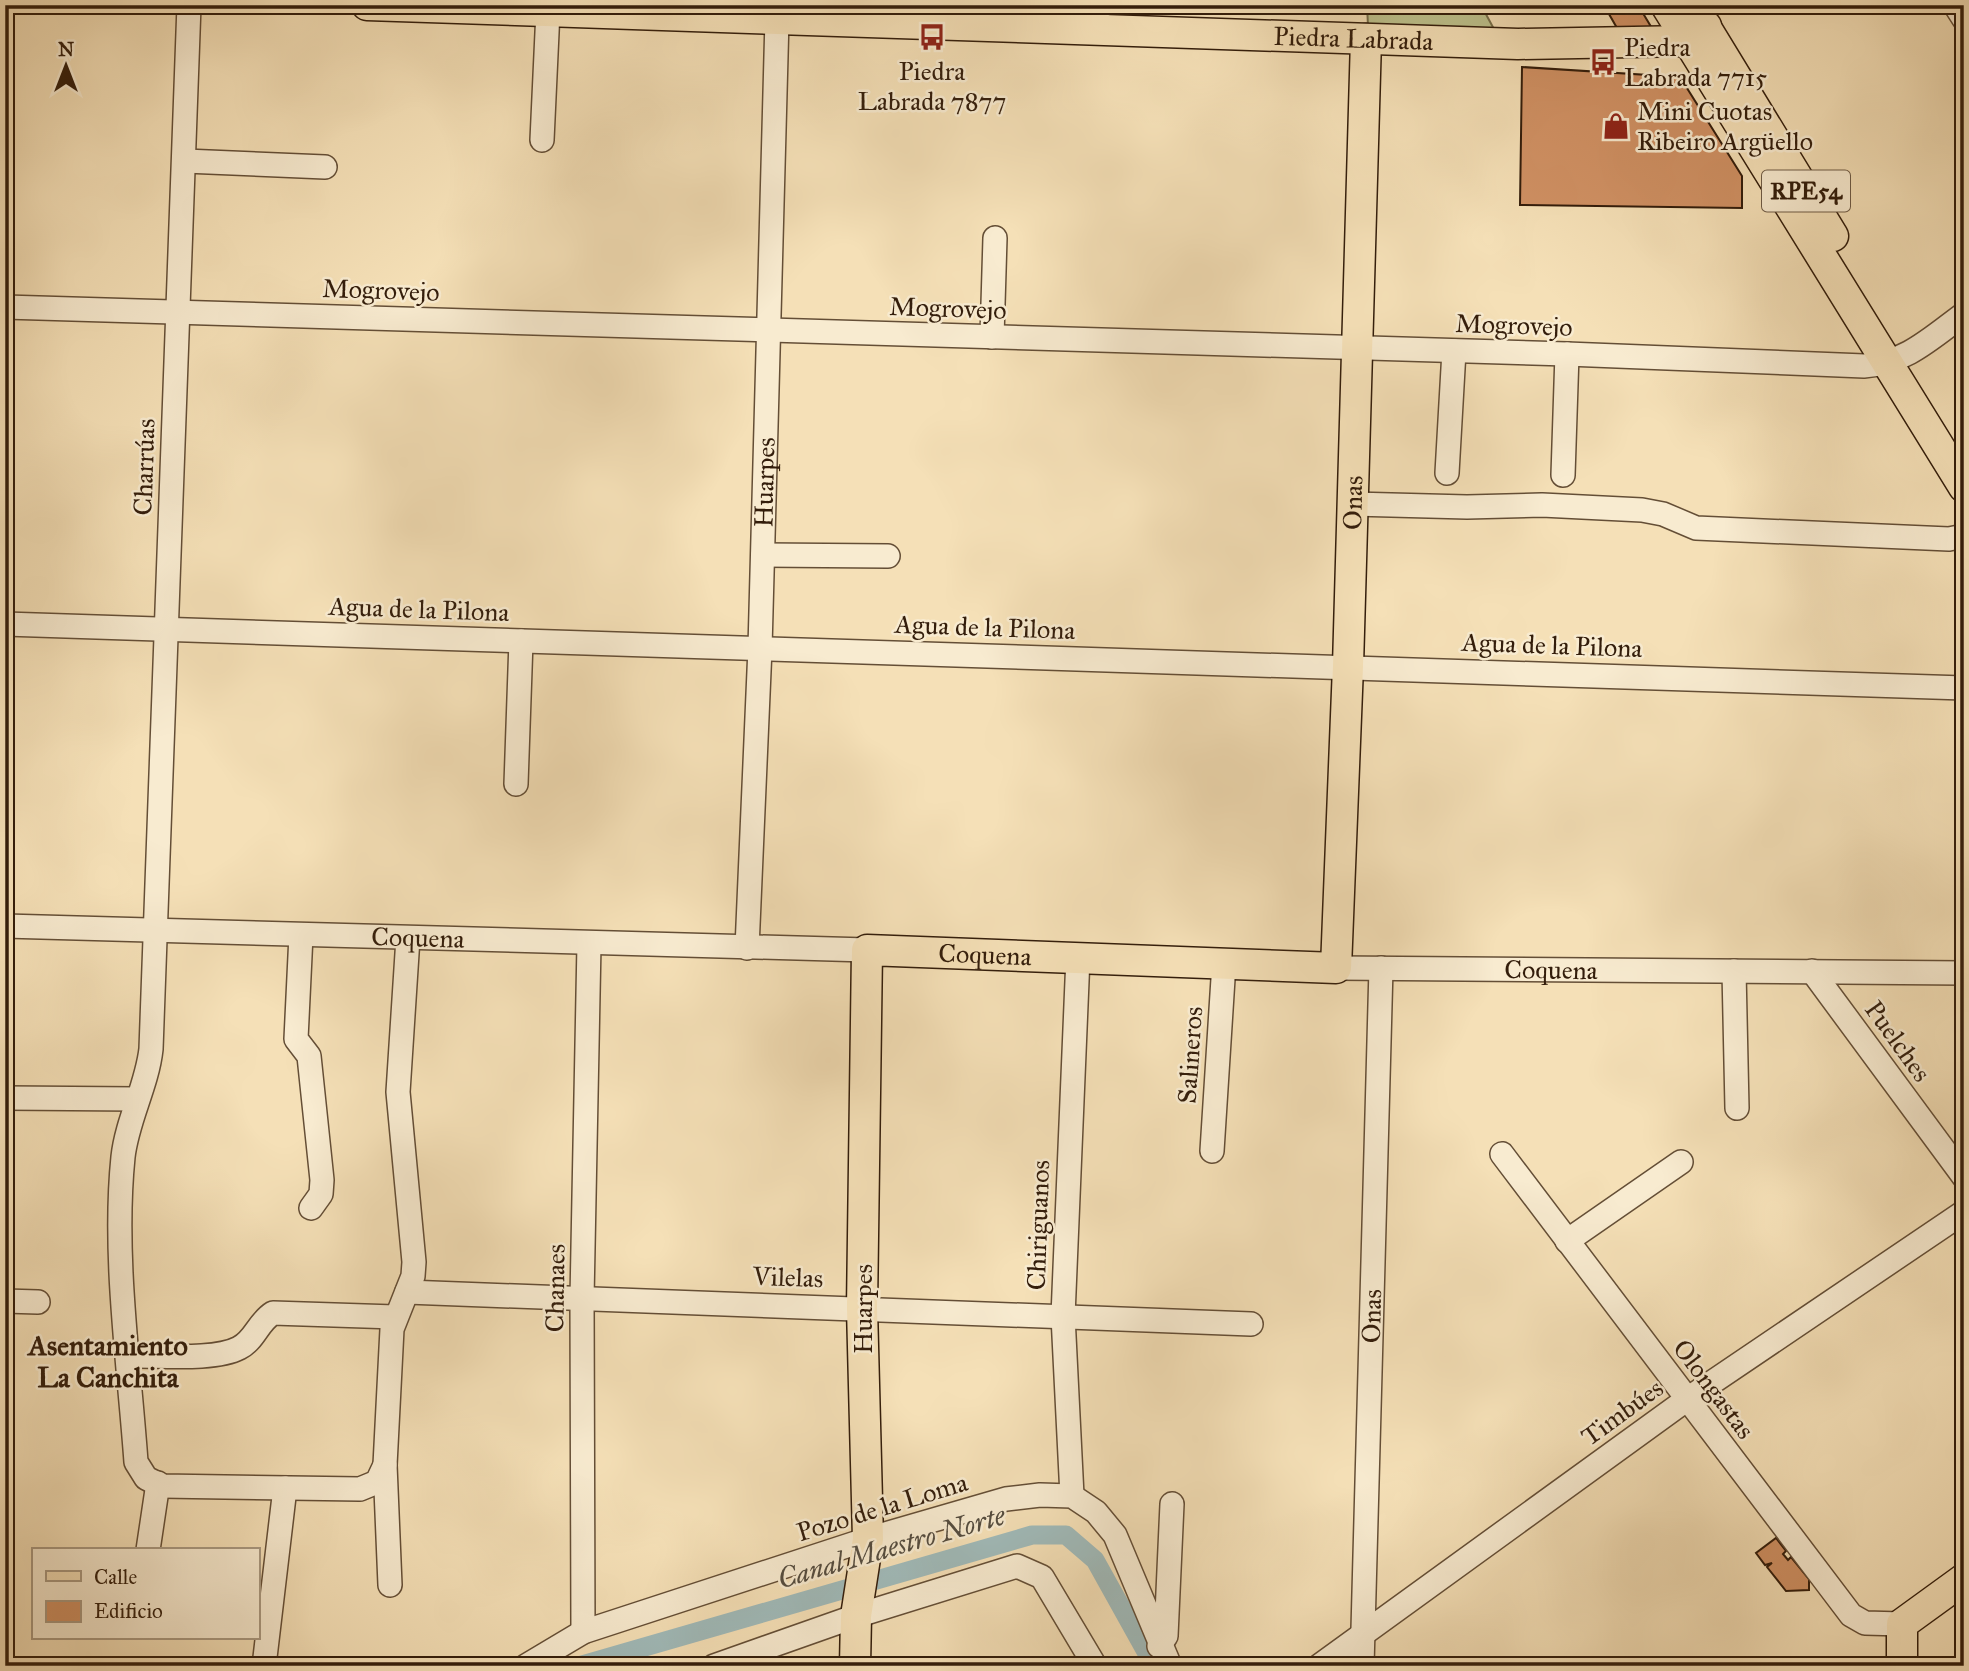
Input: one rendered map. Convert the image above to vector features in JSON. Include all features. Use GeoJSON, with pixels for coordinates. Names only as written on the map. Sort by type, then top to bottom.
{"type":"FeatureCollection","features":[{"type":"Feature","properties":{"kind":"main road","name":"Piedra Labrada"},"geometry":{"type":"LineString","coordinates":[[367,5],[492,7],[777,19],[974,16],[1063,29],[1518,44],[1685,16]]}},
{"type":"Feature","properties":{"kind":"main road","name":"RPE54"},"geometry":{"type":"LineString","coordinates":[[1685,16],[1897,360],[1964,487]]}},
{"type":"Feature","properties":{"kind":"main road","name":"Onas"},"geometry":{"type":"LineString","coordinates":[[1336,968],[1348,666],[1366,39]]}},
{"type":"Feature","properties":{"kind":"main road","name":"RPE54"},"geometry":{"type":"LineString","coordinates":[[1897,360],[1964,452]]}},
{"type":"Feature","properties":{"kind":"main road","name":"Coquena"},"geometry":{"type":"LineString","coordinates":[[867,950],[1336,968]]}},
{"type":"Feature","properties":{"kind":"main road","name":"Huarpes"},"geometry":{"type":"LineString","coordinates":[[855,1666],[856,1616],[868,1539],[862,1308],[867,950]]}},
{"type":"Feature","properties":{"kind":"main road"},"geometry":{"type":"LineString","coordinates":[[1902,1666],[1902,1624],[1964,1579]]}},
{"type":"Feature","properties":{"kind":"street","name":"Charrúas"},"geometry":{"type":"LineString","coordinates":[[158,1483],[146,1478],[136,1462],[128,1356],[122,1176],[123,1155],[151,1049],[189,5]]}},
{"type":"Feature","properties":{"kind":"street"},"geometry":{"type":"LineString","coordinates":[[1063,29],[1104,5]]}},
{"type":"Feature","properties":{"kind":"street"},"geometry":{"type":"LineString","coordinates":[[1955,5],[1964,19]]}},
{"type":"Feature","properties":{"kind":"street"},"geometry":{"type":"LineString","coordinates":[[542,140],[548,11]]}},
{"type":"Feature","properties":{"kind":"street","name":"Huarpes"},"geometry":{"type":"LineString","coordinates":[[747,948],[760,648],[777,19]]}},
{"type":"Feature","properties":{"kind":"street"},"geometry":{"type":"LineString","coordinates":[[185,161],[325,167]]}},
{"type":"Feature","properties":{"kind":"street"},"geometry":{"type":"LineString","coordinates":[[992,337],[995,238]]}},
{"type":"Feature","properties":{"kind":"street","name":"Mogrovejo"},"geometry":{"type":"LineString","coordinates":[[5,307],[1567,354],[1864,366],[1897,360]]}},
{"type":"Feature","properties":{"kind":"street"},"geometry":{"type":"LineString","coordinates":[[1897,360],[1964,314]]}},
{"type":"Feature","properties":{"kind":"street"},"geometry":{"type":"LineString","coordinates":[[1447,473],[1454,351]]}},
{"type":"Feature","properties":{"kind":"street"},"geometry":{"type":"LineString","coordinates":[[1563,475],[1567,354]]}},
{"type":"Feature","properties":{"kind":"street"},"geometry":{"type":"LineString","coordinates":[[1353,504],[1467,507],[1542,505],[1630,509],[1663,513],[1696,528],[1949,538],[1964,536]]}},
{"type":"Feature","properties":{"kind":"street"},"geometry":{"type":"LineString","coordinates":[[763,555],[888,556]]}},
{"type":"Feature","properties":{"kind":"street","name":"Agua de la Pilona"},"geometry":{"type":"LineString","coordinates":[[5,625],[1348,666],[1964,688]]}},
{"type":"Feature","properties":{"kind":"street"},"geometry":{"type":"LineString","coordinates":[[516,784],[521,641]]}},
{"type":"Feature","properties":{"kind":"street","name":"Coquena"},"geometry":{"type":"LineString","coordinates":[[5,926],[867,950]]}},
{"type":"Feature","properties":{"kind":"street"},"geometry":{"type":"LineString","coordinates":[[301,935],[296,1039],[309,1056],[322,1180],[321,1194],[311,1208]]}},
{"type":"Feature","properties":{"kind":"street"},"geometry":{"type":"LineString","coordinates":[[390,1585],[385,1465],[395,1317],[407,1292],[414,1262],[398,1092],[408,938]]}},
{"type":"Feature","properties":{"kind":"street","name":"Chanaes"},"geometry":{"type":"LineString","coordinates":[[583,1632],[582,1298],[589,944]]}},
{"type":"Feature","properties":{"kind":"street","name":"Chiriguanos"},"geometry":{"type":"LineString","coordinates":[[1072,1496],[1063,1316],[1078,957]]}},
{"type":"Feature","properties":{"kind":"street","name":"Salineros"},"geometry":{"type":"LineString","coordinates":[[1212,1151],[1224,963]]}},
{"type":"Feature","properties":{"kind":"street","name":"Coquena"},"geometry":{"type":"LineString","coordinates":[[1336,968],[1964,973]]}},
{"type":"Feature","properties":{"kind":"street","name":"Onas"},"geometry":{"type":"LineString","coordinates":[[1362,1666],[1381,968]]}},
{"type":"Feature","properties":{"kind":"street"},"geometry":{"type":"LineString","coordinates":[[1734,971],[1737,1108]]}},
{"type":"Feature","properties":{"kind":"street","name":"Puelches"},"geometry":{"type":"LineString","coordinates":[[1812,971],[1964,1177]]}},
{"type":"Feature","properties":{"kind":"street"},"geometry":{"type":"LineString","coordinates":[[5,1098],[137,1099]]}},
{"type":"Feature","properties":{"kind":"street","name":"Olongastas"},"geometry":{"type":"LineString","coordinates":[[1502,1154],[1851,1615],[1865,1623],[1902,1624]]}},
{"type":"Feature","properties":{"kind":"street"},"geometry":{"type":"LineString","coordinates":[[1567,1241],[1681,1162]]}},
{"type":"Feature","properties":{"kind":"street","name":"Timbúes"},"geometry":{"type":"LineString","coordinates":[[1319,1666],[1686,1400],[1964,1212]]}},
{"type":"Feature","properties":{"kind":"street","name":"Vilelas"},"geometry":{"type":"LineString","coordinates":[[407,1292],[1251,1324]]}},
{"type":"Feature","properties":{"kind":"street"},"geometry":{"type":"LineString","coordinates":[[5,1301],[38,1302]]}},
{"type":"Feature","properties":{"kind":"street"},"geometry":{"type":"LineString","coordinates":[[128,1356],[221,1354],[238,1349],[249,1342],[263,1319],[273,1313],[395,1317]]}},
{"type":"Feature","properties":{"kind":"street"},"geometry":{"type":"LineString","coordinates":[[148,1548],[158,1483],[285,1489],[369,1488],[377,1482],[385,1465]]}},
{"type":"Feature","properties":{"kind":"street"},"geometry":{"type":"LineString","coordinates":[[264,1666],[285,1489]]}},
{"type":"Feature","properties":{"kind":"street","name":"Pozo de la Loma"},"geometry":{"type":"LineString","coordinates":[[526,1666],[583,1632],[868,1539],[1006,1499],[1040,1495],[1072,1496]]}},
{"type":"Feature","properties":{"kind":"street"},"geometry":{"type":"LineString","coordinates":[[1072,1496],[1096,1512],[1115,1535],[1164,1656]]}},
{"type":"Feature","properties":{"kind":"street"},"geometry":{"type":"LineString","coordinates":[[1164,1656],[1172,1504]]}},
{"type":"Feature","properties":{"kind":"street"},"geometry":{"type":"LineString","coordinates":[[714,1666],[856,1616],[1006,1568],[1029,1569],[1042,1577],[1095,1666]]}},
{"type":"Feature","properties":{"kind":"green space"},"geometry":{"type":"Polygon","coordinates":[[[1367,5],[1481,5],[1495,31],[1368,26],[1367,5]]]}},
{"type":"Feature","properties":{"kind":"building"},"geometry":{"type":"Polygon","coordinates":[[[1624,5],[1638,5],[1653,30],[1617,28],[1609,14],[1624,5]]]}},
{"type":"Feature","properties":{"kind":"building","name":"Mini Cuotas Ribeiro Argüello"},"geometry":{"type":"Polygon","coordinates":[[[1522,67],[1680,77],[1742,176],[1742,208],[1520,205],[1522,67]]]}},
{"type":"Feature","properties":{"kind":"building"},"geometry":{"type":"Polygon","coordinates":[[[1776,1538],[1786,1551],[1783,1554],[1788,1560],[1791,1557],[1809,1579],[1809,1590],[1786,1591],[1767,1567],[1772,1563],[1765,1565],[1756,1553],[1776,1538]]]}},
{"type":"Feature","properties":{"kind":"waterway","name":"Canal Maestro Norte"},"geometry":{"type":"LineString","coordinates":[[579,1666],[1032,1535],[1066,1535],[1095,1560],[1154,1666]]}},
{"type":"Feature","properties":{"kind":"place","name":"Piedra Labrada 7877"},"geometry":{"type":"Point","coordinates":[932,37]}},
{"type":"Feature","properties":{"kind":"place","name":"Piedra Labrada 7715"},"geometry":{"type":"Point","coordinates":[1603,62]}},
{"type":"Feature","properties":{"kind":"place","name":"Mini Cuotas Ribeiro Argüello"},"geometry":{"type":"Point","coordinates":[1616,126]}},
{"type":"Feature","properties":{"kind":"district","name":"Asentamiento La Canchita"},"geometry":{"type":"Point","coordinates":[108,1361]}}]}
